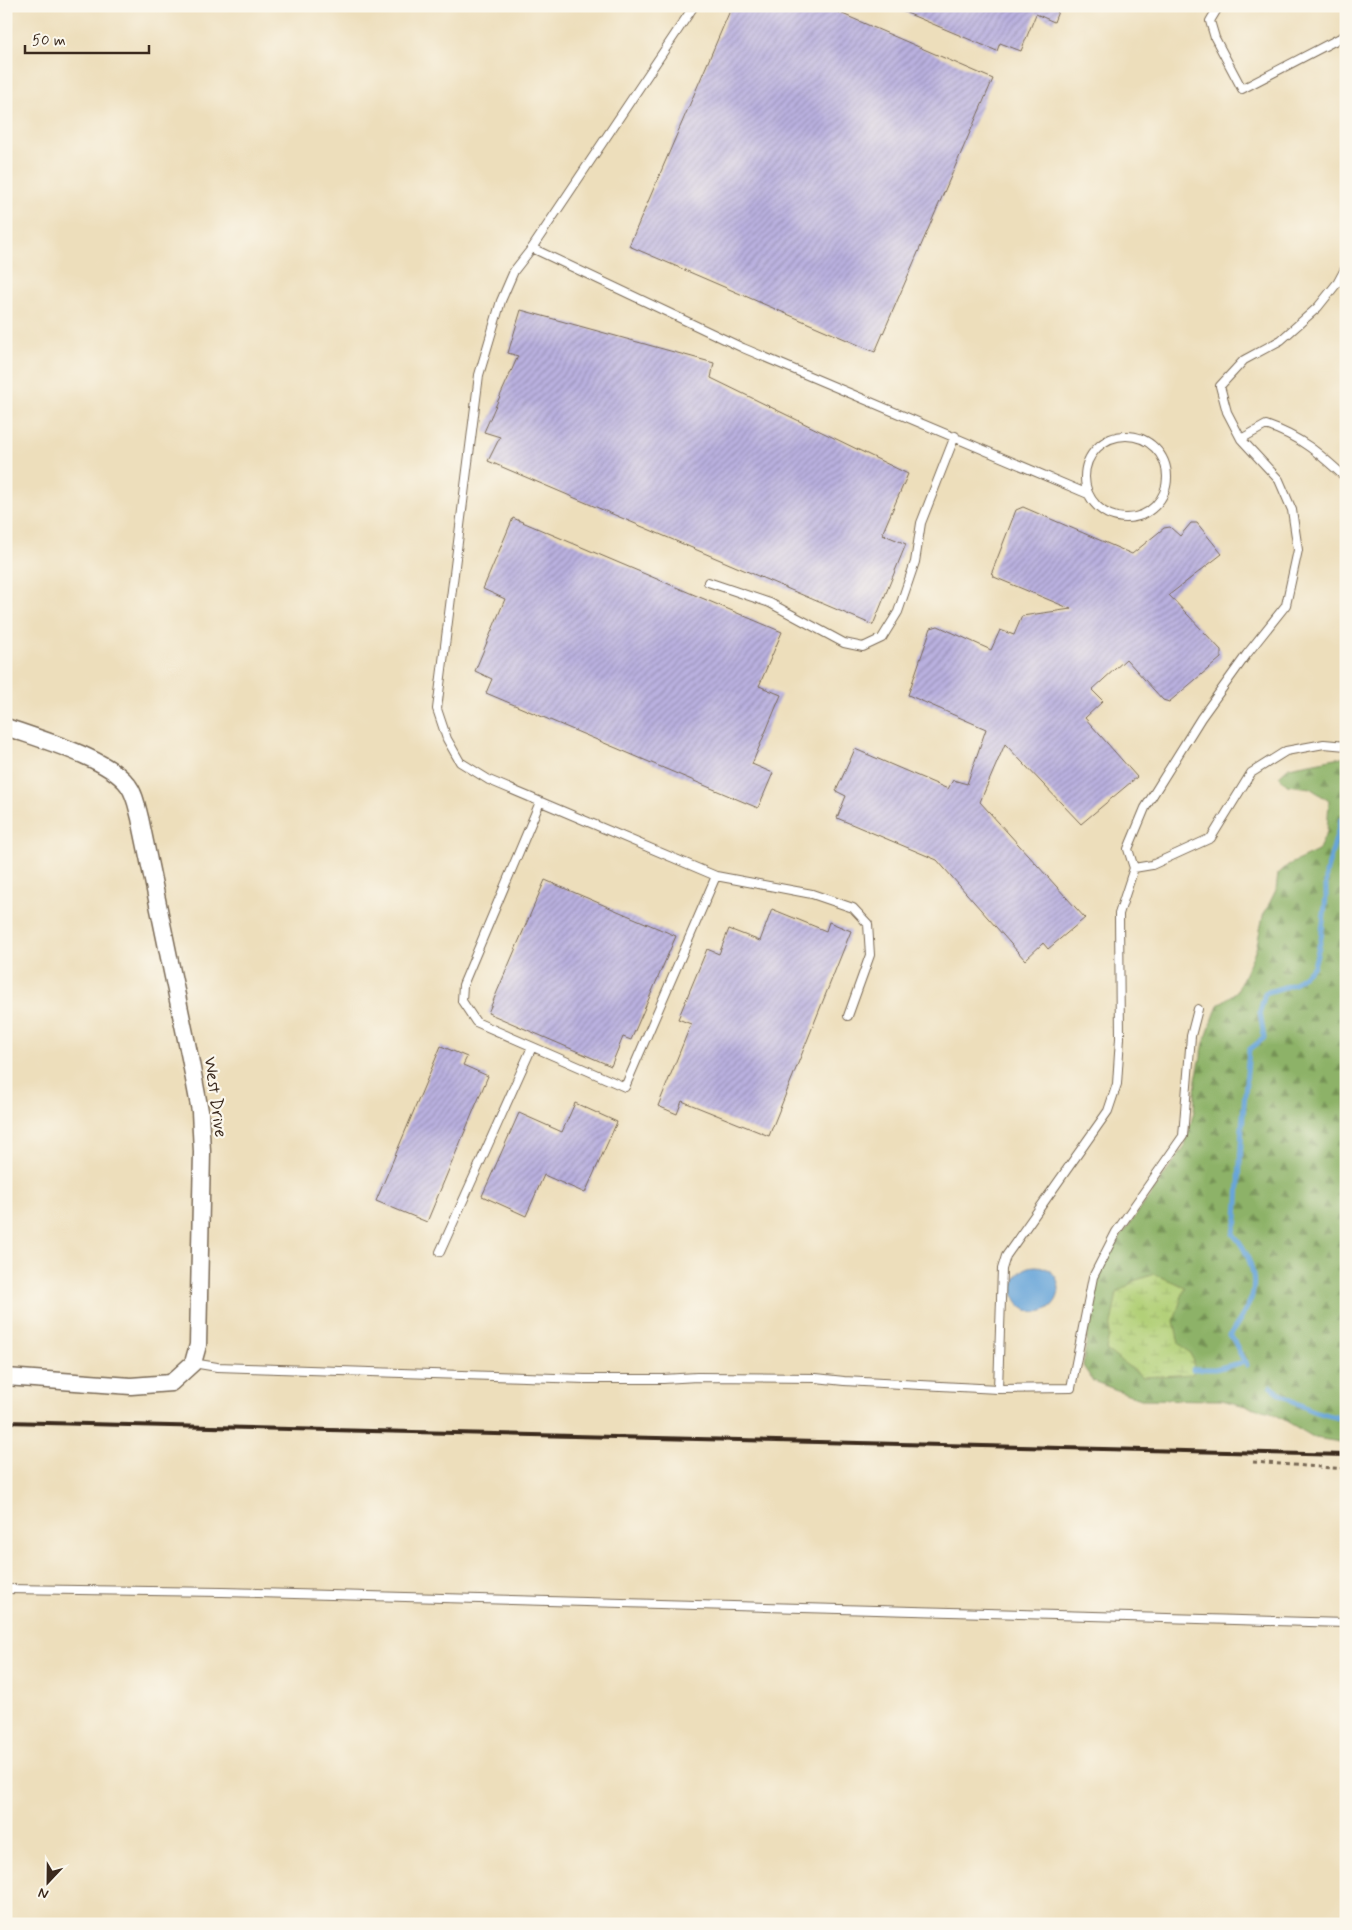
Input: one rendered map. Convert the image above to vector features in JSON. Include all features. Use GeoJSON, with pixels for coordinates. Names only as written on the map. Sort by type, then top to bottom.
{"type":"FeatureCollection","features":[{"type":"Feature","properties":{"kind":"street","name":"West Drive"},"geometry":{"type":"LineString","coordinates":[[6,727],[98,761],[116,772],[129,785],[136,801],[200,1110],[202,1152],[201,1259],[198,1345],[193,1363]]}},
{"type":"Feature","properties":{"kind":"street"},"geometry":{"type":"LineString","coordinates":[[6,1377],[131,1386],[171,1383],[193,1363]]}},
{"type":"Feature","properties":{"kind":"lane"},"geometry":{"type":"LineString","coordinates":[[694,6],[532,248],[514,271],[501,301],[479,375],[437,709],[446,739],[460,762],[489,780],[716,876],[812,894],[853,908],[868,924],[870,955],[848,1016]]}},
{"type":"Feature","properties":{"kind":"lane"},"geometry":{"type":"LineString","coordinates":[[1219,6],[1210,22],[1215,38],[1242,89],[1346,35]]}},
{"type":"Feature","properties":{"kind":"lane"},"geometry":{"type":"LineString","coordinates":[[532,248],[743,348],[955,436],[1088,494],[1093,502],[1108,515],[1118,518],[1138,517],[1155,507],[1161,499],[1167,480],[1164,461],[1159,452],[1144,440],[1124,436],[1105,441],[1086,464],[1084,474],[1088,494]]}},
{"type":"Feature","properties":{"kind":"lane"},"geometry":{"type":"LineString","coordinates":[[998,1389],[1002,1269],[1006,1256],[1108,1111],[1117,1084],[1120,1038],[1119,914],[1134,868],[1128,849],[1145,808],[1202,718],[1247,654],[1286,604],[1298,550],[1292,510],[1279,480],[1241,439],[1227,412],[1220,386],[1244,360],[1281,340],[1318,307],[1338,282],[1346,267]]}},
{"type":"Feature","properties":{"kind":"lane"},"geometry":{"type":"LineString","coordinates":[[1241,439],[1266,425],[1287,432],[1315,449],[1346,478]]}},
{"type":"Feature","properties":{"kind":"lane"},"geometry":{"type":"LineString","coordinates":[[708,582],[770,602],[844,644],[863,647],[882,638],[898,612],[915,562],[921,523],[955,436]]}},
{"type":"Feature","properties":{"kind":"lane"},"geometry":{"type":"LineString","coordinates":[[1134,868],[1152,865],[1211,838],[1251,773],[1286,751],[1324,744],[1346,746]]}},
{"type":"Feature","properties":{"kind":"lane"},"geometry":{"type":"LineString","coordinates":[[540,802],[463,985],[462,1001],[476,1022],[625,1087],[716,876]]}},
{"type":"Feature","properties":{"kind":"lane"},"geometry":{"type":"LineString","coordinates":[[193,1363],[216,1367],[585,1379],[697,1377],[816,1378],[998,1389],[1071,1388],[1093,1277],[1116,1232],[1183,1136],[1191,1036],[1198,1009]]}},
{"type":"Feature","properties":{"kind":"lane"},"geometry":{"type":"LineString","coordinates":[[440,1252],[532,1047]]}},
{"type":"Feature","properties":{"kind":"lane"},"geometry":{"type":"LineString","coordinates":[[6,1589],[242,1592],[1346,1623]]}},
{"type":"Feature","properties":{"kind":"path"},"geometry":{"type":"LineString","coordinates":[[1253,1462],[1346,1469]]}},
{"type":"Feature","properties":{"kind":"green space"},"geometry":{"type":"Polygon","coordinates":[[[1346,756],[1346,1443],[1315,1438],[1271,1412],[1221,1400],[1141,1399],[1093,1381],[1083,1366],[1094,1286],[1113,1248],[1185,1146],[1194,1111],[1196,1079],[1204,1043],[1218,1005],[1237,991],[1256,949],[1263,916],[1276,890],[1278,874],[1288,865],[1318,851],[1327,832],[1329,801],[1310,788],[1287,785],[1279,776],[1289,767],[1346,756]]]}},
{"type":"Feature","properties":{"kind":"green space"},"geometry":{"type":"Polygon","coordinates":[[[1154,1274],[1185,1287],[1174,1321],[1179,1343],[1189,1352],[1194,1361],[1193,1374],[1143,1377],[1106,1350],[1117,1293],[1134,1281],[1154,1274]]]}},
{"type":"Feature","properties":{"kind":"water"},"geometry":{"type":"Polygon","coordinates":[[[1036,1266],[1049,1270],[1055,1276],[1059,1289],[1055,1302],[1049,1308],[1036,1312],[1023,1308],[1017,1302],[1013,1289],[1017,1276],[1023,1270],[1036,1266]]]}},
{"type":"Feature","properties":{"kind":"building"},"geometry":{"type":"Polygon","coordinates":[[[732,6],[824,6],[993,79],[875,352],[629,246],[732,6]]]}},
{"type":"Feature","properties":{"kind":"building"},"geometry":{"type":"Polygon","coordinates":[[[890,6],[1060,6],[1054,22],[1036,14],[1021,51],[1000,43],[997,51],[890,6]]]}},
{"type":"Feature","properties":{"kind":"building"},"geometry":{"type":"Polygon","coordinates":[[[521,310],[714,363],[711,378],[908,474],[882,534],[906,544],[873,625],[488,461],[500,437],[484,432],[518,356],[508,353],[521,310]]]}},
{"type":"Feature","properties":{"kind":"building"},"geometry":{"type":"Polygon","coordinates":[[[1023,507],[1132,554],[1164,528],[1170,527],[1180,536],[1191,523],[1197,523],[1222,554],[1169,595],[1221,650],[1221,658],[1169,702],[1163,700],[1126,659],[1092,690],[1103,701],[1085,718],[1137,777],[1081,824],[1005,744],[980,802],[1085,918],[1048,949],[1043,943],[1025,960],[937,860],[837,818],[846,796],[836,791],[855,749],[948,789],[953,780],[967,784],[986,729],[908,695],[931,628],[938,626],[991,650],[1000,630],[1014,635],[1022,616],[1071,609],[994,577],[992,572],[1016,510],[1023,507]]]}},
{"type":"Feature","properties":{"kind":"building"},"geometry":{"type":"Polygon","coordinates":[[[513,518],[782,632],[759,686],[781,695],[752,764],[773,773],[758,808],[486,693],[492,679],[475,671],[505,599],[483,589],[513,518]]]}},
{"type":"Feature","properties":{"kind":"building"},"geometry":{"type":"Polygon","coordinates":[[[545,880],[676,936],[631,1040],[623,1037],[611,1066],[488,1013],[545,880]]]}},
{"type":"Feature","properties":{"kind":"building"},"geometry":{"type":"Polygon","coordinates":[[[772,909],[826,931],[829,922],[851,931],[769,1136],[682,1101],[677,1114],[658,1106],[691,1024],[678,1019],[707,949],[719,954],[729,929],[760,941],[772,909]]]}},
{"type":"Feature","properties":{"kind":"building"},"geometry":{"type":"Polygon","coordinates":[[[441,1046],[467,1057],[463,1065],[488,1076],[427,1222],[376,1201],[441,1046]]]}},
{"type":"Feature","properties":{"kind":"building"},"geometry":{"type":"Polygon","coordinates":[[[575,1103],[617,1122],[585,1193],[544,1175],[526,1216],[482,1196],[519,1113],[562,1132],[575,1103]]]}},
{"type":"Feature","properties":{"kind":"waterway"},"geometry":{"type":"LineString","coordinates":[[1247,1365],[1230,1335],[1248,1306],[1252,1296],[1254,1280],[1247,1255],[1233,1234],[1237,1220],[1242,1127],[1249,1050],[1264,1038],[1260,1012],[1265,993],[1294,984],[1314,966],[1321,939],[1326,898],[1326,874],[1341,820]]}},
{"type":"Feature","properties":{"kind":"waterway"},"geometry":{"type":"LineString","coordinates":[[1193,1369],[1215,1369],[1245,1362]]}},
{"type":"Feature","properties":{"kind":"waterway"},"geometry":{"type":"LineString","coordinates":[[1271,1387],[1306,1408],[1346,1419]]}},
{"type":"Feature","properties":{"kind":"railway"},"geometry":{"type":"LineString","coordinates":[[6,1422],[1346,1455]]}}]}
